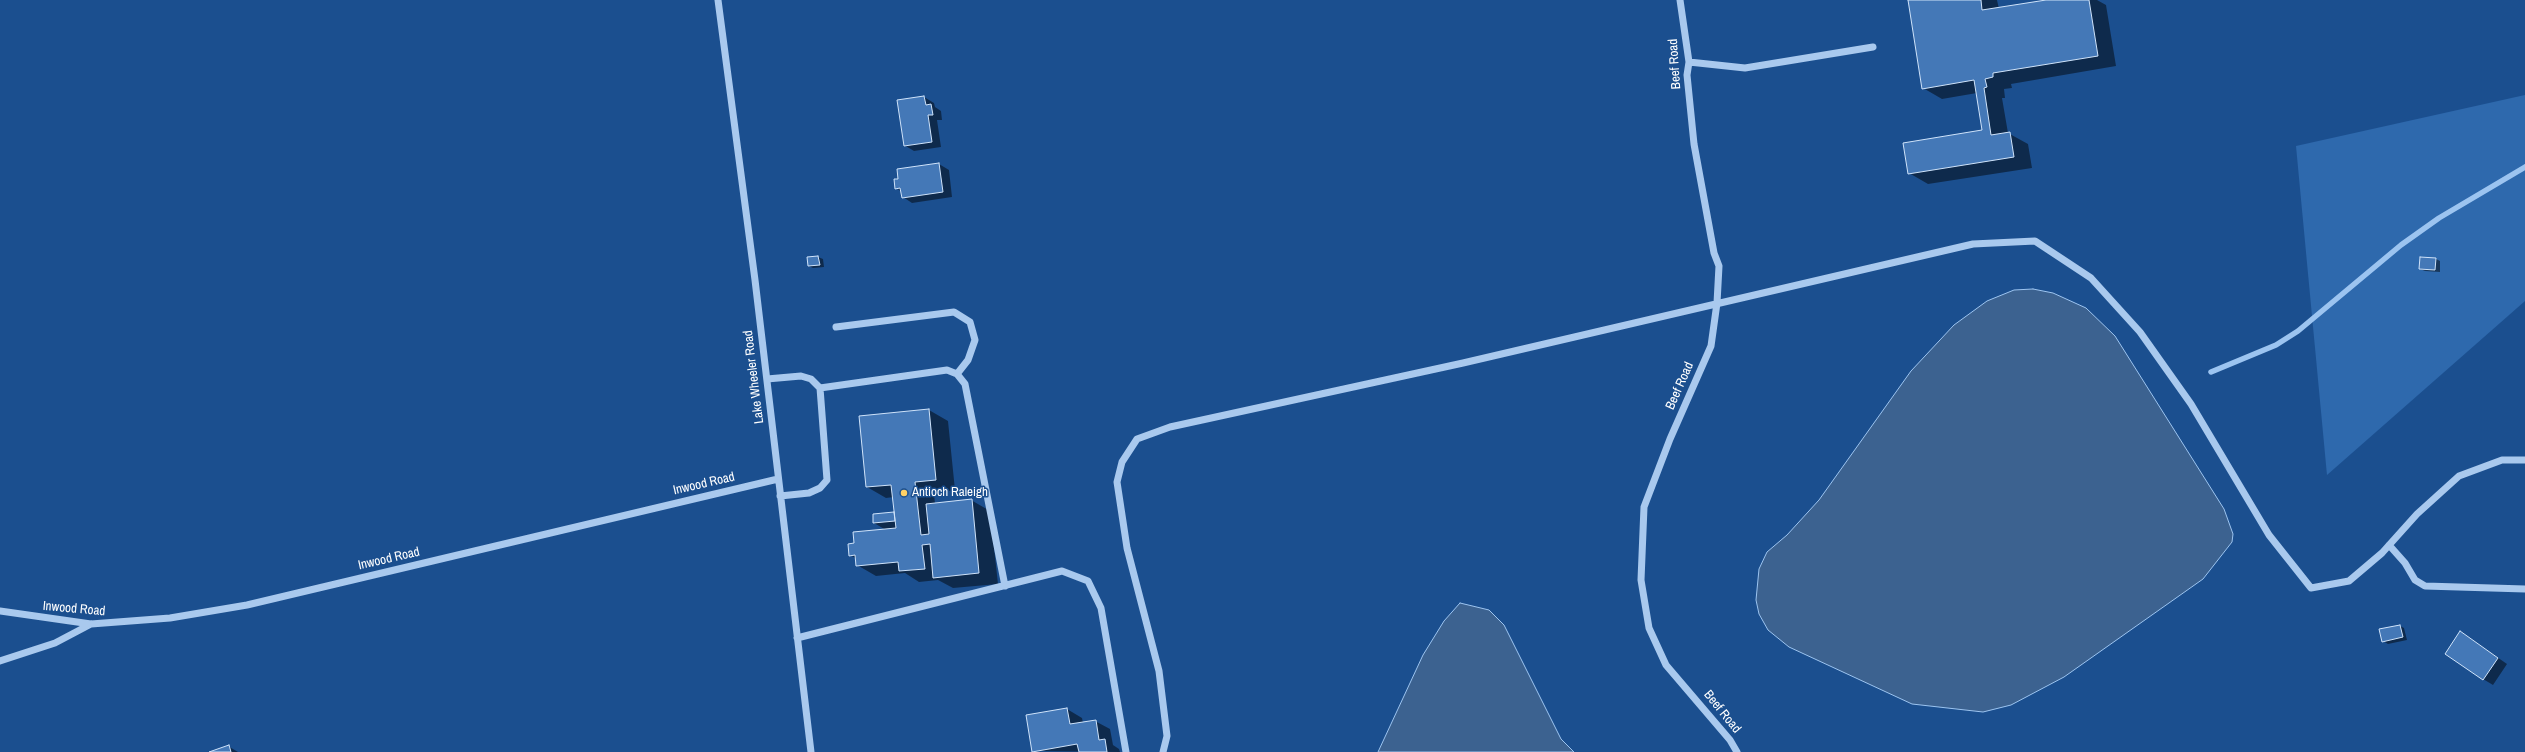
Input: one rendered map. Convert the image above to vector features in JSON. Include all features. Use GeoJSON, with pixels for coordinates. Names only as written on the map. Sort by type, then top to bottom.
{"type":"FeatureCollection","features":[{"type":"Feature","properties":{"kind":"street","name":"Lake Wheeler Road"},"geometry":{"type":"LineString","coordinates":[[718,0],[767,380],[811,752]]}},
{"type":"Feature","properties":{"kind":"street","name":"Beef Road"},"geometry":{"type":"LineString","coordinates":[[1680,0],[1689,62],[1687,75],[1694,144],[1714,253],[1720,266],[1711,346],[1670,439],[1644,507],[1641,580],[1649,628],[1666,666],[1730,740],[1737,752]]}},
{"type":"Feature","properties":{"kind":"street"},"geometry":{"type":"LineString","coordinates":[[1689,62],[1745,68],[1873,47]]}},
{"type":"Feature","properties":{"kind":"street"},"geometry":{"type":"LineString","coordinates":[[1163,752],[1167,736],[1159,671],[1127,548],[1117,482],[1122,462],[1137,439],[1170,427],[1463,363],[1973,244],[2035,241],[2091,278],[2140,332],[2192,404],[2269,535],[2311,588],[2349,581],[2389,545],[2417,514],[2459,476],[2502,460],[2525,460]]}},
{"type":"Feature","properties":{"kind":"street"},"geometry":{"type":"LineString","coordinates":[[836,327],[954,312],[970,322],[975,340],[968,360],[957,374]]}},
{"type":"Feature","properties":{"kind":"street"},"geometry":{"type":"LineString","coordinates":[[820,388],[947,370],[957,374],[965,384],[1005,586]]}},
{"type":"Feature","properties":{"kind":"street"},"geometry":{"type":"LineString","coordinates":[[767,380],[801,376],[810,379],[820,388],[827,480],[820,488],[809,492],[780,496]]}},
{"type":"Feature","properties":{"kind":"street","name":"Inwood Road"},"geometry":{"type":"LineString","coordinates":[[0,611],[91,624],[170,618],[247,605],[778,479]]}},
{"type":"Feature","properties":{"kind":"street"},"geometry":{"type":"LineString","coordinates":[[2389,545],[2405,563],[2415,580],[2426,586],[2525,589]]}},
{"type":"Feature","properties":{"kind":"street"},"geometry":{"type":"LineString","coordinates":[[797,638],[1062,571],[1088,581],[1103,615],[1126,752]]}},
{"type":"Feature","properties":{"kind":"street"},"geometry":{"type":"LineString","coordinates":[[0,661],[55,643],[91,624]]}},
{"type":"Feature","properties":{"kind":"shaded area"},"geometry":{"type":"Polygon","coordinates":[[[2525,95],[2525,301],[2327,475],[2296,146],[2525,95]]]}},
{"type":"Feature","properties":{"kind":"shaded area"},"geometry":{"type":"Polygon","coordinates":[[[2033,289],[2053,293],[2086,308],[2115,336],[2224,509],[2233,534],[2232,542],[2203,579],[2064,677],[2011,705],[1983,712],[1912,704],[1789,647],[1768,630],[1759,614],[1756,600],[1759,569],[1767,552],[1787,535],[1819,500],[1911,371],[1954,325],[1987,301],[2014,290],[2033,289]]]}},
{"type":"Feature","properties":{"kind":"shaded area"},"geometry":{"type":"Polygon","coordinates":[[[1460,603],[1489,610],[1504,625],[1561,739],[1574,752],[1378,752],[1423,655],[1444,621],[1460,603]]]}},
{"type":"Feature","properties":{"kind":"building"},"geometry":{"type":"Polygon","coordinates":[[[1908,0],[1981,0],[1982,10],[2046,0],[2089,0],[2098,56],[1993,73],[1993,77],[1985,79],[1987,87],[1984,88],[1991,135],[2010,132],[2014,157],[1908,174],[1903,143],[1982,130],[1974,80],[1922,89],[1908,0]]]}},
{"type":"Feature","properties":{"kind":"building"},"geometry":{"type":"Polygon","coordinates":[[[924,96],[926,105],[931,104],[933,115],[928,115],[932,142],[904,146],[897,100],[924,96]]]}},
{"type":"Feature","properties":{"kind":"building"},"geometry":{"type":"Polygon","coordinates":[[[939,163],[943,192],[902,198],[900,188],[895,189],[894,179],[898,179],[897,169],[939,163]]]}},
{"type":"Feature","properties":{"kind":"building"},"geometry":{"type":"Polygon","coordinates":[[[818,256],[820,265],[808,266],[807,257],[818,256]]]}},
{"type":"Feature","properties":{"kind":"building"},"geometry":{"type":"Polygon","coordinates":[[[2420,257],[2436,258],[2435,270],[2419,269],[2420,257]]]}},
{"type":"Feature","properties":{"kind":"building","name":"Antioch Raleigh"},"geometry":{"type":"Polygon","coordinates":[[[929,409],[936,480],[915,482],[921,535],[929,534],[926,504],[972,499],[979,573],[933,578],[930,544],[922,545],[925,569],[899,571],[898,562],[856,566],[855,555],[849,556],[848,544],[854,543],[853,532],[896,528],[891,485],[866,487],[859,416],[929,409]]]}},
{"type":"Feature","properties":{"kind":"building","name":"Antioch Raleigh"},"geometry":{"type":"Polygon","coordinates":[[[894,512],[895,521],[873,523],[873,514],[894,512]]]}},
{"type":"Feature","properties":{"kind":"building"},"geometry":{"type":"Polygon","coordinates":[[[2400,625],[2403,637],[2382,642],[2379,629],[2400,625]]]}},
{"type":"Feature","properties":{"kind":"building"},"geometry":{"type":"Polygon","coordinates":[[[2460,631],[2498,658],[2483,680],[2445,654],[2460,631]]]}},
{"type":"Feature","properties":{"kind":"building"},"geometry":{"type":"Polygon","coordinates":[[[1067,708],[1070,724],[1096,720],[1099,740],[1105,739],[1107,752],[1079,752],[1077,744],[1032,752],[1026,715],[1067,708]]]}},
{"type":"Feature","properties":{"kind":"building"},"geometry":{"type":"Polygon","coordinates":[[[229,745],[231,752],[209,752],[229,745]]]}},
{"type":"Feature","properties":{"kind":"waterway"},"geometry":{"type":"LineString","coordinates":[[2211,372],[2276,345],[2298,331],[2401,245],[2439,218],[2525,167]]}},
{"type":"Feature","properties":{"kind":"place","name":"Antioch Raleigh"},"geometry":{"type":"Point","coordinates":[904,493]}}]}
